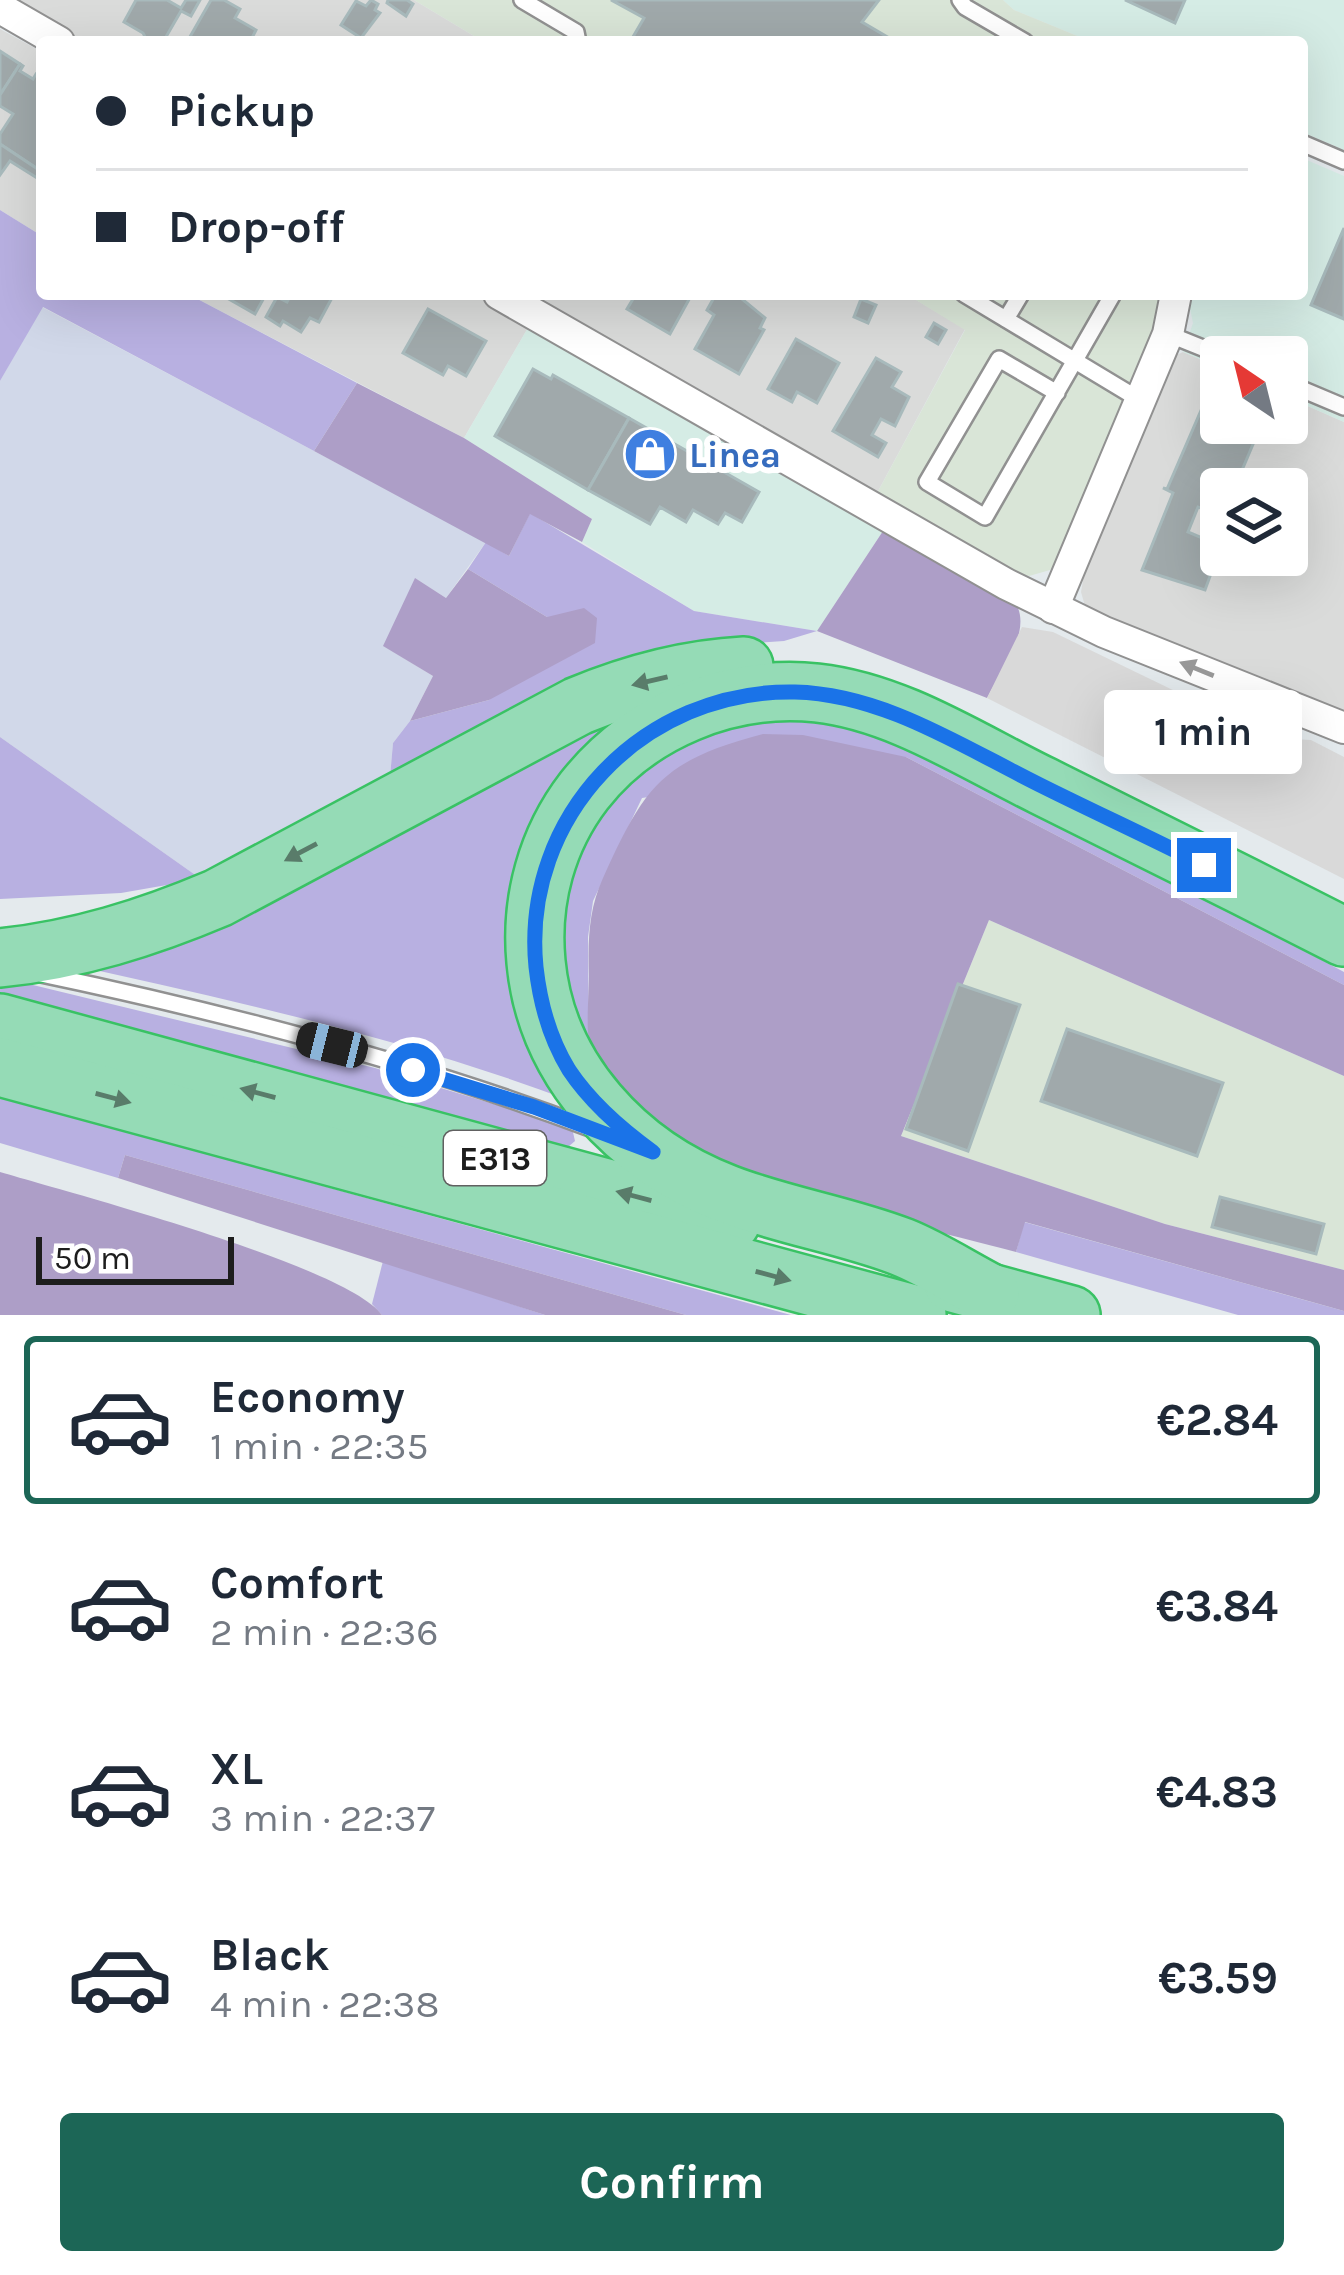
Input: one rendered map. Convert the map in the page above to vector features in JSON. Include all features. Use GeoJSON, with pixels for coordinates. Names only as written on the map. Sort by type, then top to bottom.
{"type":"FeatureCollection","features":[{"type":"Feature","properties":{"kind":"highway"},"geometry":{"type":"LineString","coordinates":[[0,962],[133,932],[218,898],[538,724],[620,688],[747,666],[826,668],[947,704],[1344,902]]}},
{"type":"Feature","properties":{"kind":"highway"},"geometry":{"type":"LineString","coordinates":[[990,1293],[903,1247],[729,1195],[653,1152],[604,1112],[559,1050],[538,982],[534,950],[538,898],[557,834],[602,770],[626,747],[659,727],[723,700],[761,693],[822,694],[907,718],[1344,937]]}},
{"type":"Feature","properties":{"kind":"highway","name":"E313"},"geometry":{"type":"LineString","coordinates":[[0,1023],[1071,1315]]}},
{"type":"Feature","properties":{"kind":"highway","name":"E313"},"geometry":{"type":"LineString","coordinates":[[0,1067],[917,1315]]}},
{"type":"Feature","properties":{"kind":"street"},"geometry":{"type":"LineString","coordinates":[[0,8],[49,36]]}},
{"type":"Feature","properties":{"kind":"street"},"geometry":{"type":"LineString","coordinates":[[510,300],[1053,608],[1344,728]]}},
{"type":"Feature","properties":{"kind":"street"},"geometry":{"type":"LineString","coordinates":[[1053,608],[1168,334],[1175,300]]}},
{"type":"Feature","properties":{"kind":"lane"},"geometry":{"type":"LineString","coordinates":[[522,0],[577,36]]}},
{"type":"Feature","properties":{"kind":"lane"},"geometry":{"type":"LineString","coordinates":[[959,0],[1015,36]]}},
{"type":"Feature","properties":{"kind":"lane"},"geometry":{"type":"LineString","coordinates":[[1308,146],[1344,161]]}},
{"type":"Feature","properties":{"kind":"lane"},"geometry":{"type":"LineString","coordinates":[[974,300],[1140,400]]}},
{"type":"Feature","properties":{"kind":"lane"},"geometry":{"type":"LineString","coordinates":[[1006,319],[1017,300]]}},
{"type":"Feature","properties":{"kind":"lane"},"geometry":{"type":"LineString","coordinates":[[1057,393],[999,358],[927,482],[985,517],[1077,359],[1110,300]]}},
{"type":"Feature","properties":{"kind":"lane"},"geometry":{"type":"LineString","coordinates":[[1168,334],[1200,347]]}},
{"type":"Feature","properties":{"kind":"lane"},"geometry":{"type":"LineString","coordinates":[[1308,391],[1344,407]]}},
{"type":"Feature","properties":{"kind":"lane"},"geometry":{"type":"LineString","coordinates":[[0,962],[332,1045],[534,1107],[653,1152]]}},
{"type":"Feature","properties":{"kind":"shaded area"},"geometry":{"type":"Polygon","coordinates":[[[13,0],[414,0],[474,36],[76,36],[13,0]]]}},
{"type":"Feature","properties":{"kind":"shaded area"},"geometry":{"type":"Polygon","coordinates":[[[414,0],[1003,0],[1014,10],[1077,36],[474,36],[414,0]]]}},
{"type":"Feature","properties":{"kind":"shaded area"},"geometry":{"type":"Polygon","coordinates":[[[1003,0],[1344,0],[1344,150],[1308,135],[1308,36],[1077,36],[1014,10],[1003,0]]]}},
{"type":"Feature","properties":{"kind":"shaded area"},"geometry":{"type":"Polygon","coordinates":[[[0,29],[36,49],[36,232],[0,210],[0,29]]]}},
{"type":"Feature","properties":{"kind":"shaded area"},"geometry":{"type":"Polygon","coordinates":[[[1308,161],[1344,176],[1344,422],[1308,406],[1308,336],[1200,336],[1200,359],[1183,352],[1193,323],[1188,300],[1308,300],[1308,161]]]}},
{"type":"Feature","properties":{"kind":"shaded area"},"geometry":{"type":"Polygon","coordinates":[[[0,210],[36,232],[36,300],[199,300],[357,383],[314,451],[43,307],[0,381],[0,210]]]}},
{"type":"Feature","properties":{"kind":"shaded area"},"geometry":{"type":"Polygon","coordinates":[[[200,300],[484,300],[529,326],[464,438],[200,300]]]}},
{"type":"Feature","properties":{"kind":"shaded area"},"geometry":{"type":"Polygon","coordinates":[[[535,300],[916,300],[965,329],[876,495],[535,300]]]}},
{"type":"Feature","properties":{"kind":"shaded area"},"geometry":{"type":"Polygon","coordinates":[[[916,300],[1163,300],[1050,570],[1029,576],[1018,573],[876,495],[965,330],[916,300]]]}},
{"type":"Feature","properties":{"kind":"shaded area"},"geometry":{"type":"Polygon","coordinates":[[[42,307],[486,542],[446,598],[416,579],[384,646],[433,676],[393,743],[390,777],[201,879],[0,737],[0,381],[42,307]]]}},
{"type":"Feature","properties":{"kind":"shaded area"},"geometry":{"type":"Polygon","coordinates":[[[529,326],[883,531],[817,631],[694,611],[582,542],[592,519],[464,438],[529,326]]]}},
{"type":"Feature","properties":{"kind":"shaded area"},"geometry":{"type":"Polygon","coordinates":[[[1183,352],[1200,359],[1200,444],[1308,444],[1308,406],[1344,422],[1344,718],[1099,618],[1085,606],[1084,575],[1170,358],[1183,352]]]}},
{"type":"Feature","properties":{"kind":"shaded area"},"geometry":{"type":"Polygon","coordinates":[[[357,383],[464,438],[592,519],[582,542],[530,514],[509,556],[314,451],[357,383]]]}},
{"type":"Feature","properties":{"kind":"shaded area"},"geometry":{"type":"Polygon","coordinates":[[[530,513],[694,611],[817,631],[784,641],[686,648],[544,690],[390,777],[393,743],[410,721],[489,700],[547,617],[468,569],[486,542],[509,556],[530,513]]]}},
{"type":"Feature","properties":{"kind":"shaded area"},"geometry":{"type":"Polygon","coordinates":[[[883,531],[1018,608],[1016,642],[987,698],[817,631],[883,531]]]}},
{"type":"Feature","properties":{"kind":"shaded area"},"geometry":{"type":"Polygon","coordinates":[[[468,569],[547,617],[584,608],[597,618],[595,643],[489,700],[410,721],[433,676],[383,646],[415,578],[446,598],[468,569]]]}},
{"type":"Feature","properties":{"kind":"shaded area"},"geometry":{"type":"Polygon","coordinates":[[[1022,627],[1053,632],[1272,738],[1311,740],[1344,757],[1344,879],[987,698],[1022,627]]]}},
{"type":"Feature","properties":{"kind":"shaded area"},"geometry":{"type":"Polygon","coordinates":[[[632,701],[548,827],[571,1101],[384,1040],[64,963],[632,701]]]}},
{"type":"Feature","properties":{"kind":"shaded area"},"geometry":{"type":"Polygon","coordinates":[[[819,715],[944,759],[1344,972],[1344,985],[906,757],[642,798],[593,901],[588,937],[589,1046],[560,1003],[563,864],[606,789],[721,719],[819,715]]]}},
{"type":"Feature","properties":{"kind":"shaded area"},"geometry":{"type":"Polygon","coordinates":[[[763,734],[803,735],[906,757],[1344,985],[1344,1076],[989,920],[901,1136],[1165,1224],[1344,1270],[1344,1311],[1025,1222],[1016,1252],[844,1206],[717,1158],[662,1128],[619,1091],[591,1049],[588,1034],[590,927],[603,878],[631,820],[660,782],[701,755],[763,734]]]}},
{"type":"Feature","properties":{"kind":"shaded area"},"geometry":{"type":"Polygon","coordinates":[[[0,737],[201,879],[121,893],[0,899],[0,737]]]}},
{"type":"Feature","properties":{"kind":"shaded area"},"geometry":{"type":"Polygon","coordinates":[[[989,920],[1344,1076],[1344,1270],[1165,1224],[901,1136],[989,920]]]}},
{"type":"Feature","properties":{"kind":"shaded area"},"geometry":{"type":"Polygon","coordinates":[[[0,977],[375,1068],[572,1128],[575,1141],[568,1147],[0,992],[0,977]]]}},
{"type":"Feature","properties":{"kind":"shaded area"},"geometry":{"type":"Polygon","coordinates":[[[0,1097],[791,1315],[686,1315],[125,1155],[118,1178],[0,1143],[0,1097]]]}},
{"type":"Feature","properties":{"kind":"shaded area"},"geometry":{"type":"Polygon","coordinates":[[[125,1155],[686,1315],[545,1315],[118,1178],[125,1155]]]}},
{"type":"Feature","properties":{"kind":"shaded area"},"geometry":{"type":"Polygon","coordinates":[[[0,1172],[264,1254],[318,1275],[382,1315],[0,1315],[0,1172]]]}},
{"type":"Feature","properties":{"kind":"shaded area"},"geometry":{"type":"Polygon","coordinates":[[[1024,1222],[1344,1311],[1344,1315],[1238,1315],[1016,1252],[1024,1222]]]}},
{"type":"Feature","properties":{"kind":"shaded area"},"geometry":{"type":"Polygon","coordinates":[[[383,1261],[545,1315],[382,1315],[372,1304],[383,1261]]]}},
{"type":"Feature","properties":{"kind":"building"},"geometry":{"type":"Polygon","coordinates":[[[136,0],[167,0],[181,8],[186,0],[200,0],[191,16],[181,11],[166,36],[145,36],[124,22],[136,0]]]}},
{"type":"Feature","properties":{"kind":"building"},"geometry":{"type":"Polygon","coordinates":[[[211,0],[224,0],[240,9],[235,18],[256,30],[253,36],[190,36],[211,0]]]}},
{"type":"Feature","properties":{"kind":"building"},"geometry":{"type":"Polygon","coordinates":[[[371,0],[380,13],[363,36],[341,25],[356,1],[366,6],[371,0]]]}},
{"type":"Feature","properties":{"kind":"building"},"geometry":{"type":"Polygon","coordinates":[[[388,0],[407,0],[413,4],[406,16],[388,0]]]}},
{"type":"Feature","properties":{"kind":"building"},"geometry":{"type":"Polygon","coordinates":[[[611,0],[879,0],[862,22],[886,36],[634,36],[644,18],[611,0]]]}},
{"type":"Feature","properties":{"kind":"building"},"geometry":{"type":"Polygon","coordinates":[[[1125,0],[1185,0],[1175,23],[1125,0]]]}},
{"type":"Feature","properties":{"kind":"building"},"geometry":{"type":"Polygon","coordinates":[[[0,51],[20,64],[0,95],[0,51]]]}},
{"type":"Feature","properties":{"kind":"building"},"geometry":{"type":"Polygon","coordinates":[[[20,64],[20,71],[33,79],[36,74],[36,168],[0,144],[0,134],[13,114],[0,106],[0,95],[20,64]]]}},
{"type":"Feature","properties":{"kind":"building"},"geometry":{"type":"Polygon","coordinates":[[[0,144],[36,168],[36,177],[10,161],[0,175],[0,144]]]}},
{"type":"Feature","properties":{"kind":"building"},"geometry":{"type":"Polygon","coordinates":[[[1344,228],[1344,319],[1311,305],[1344,228]]]}},
{"type":"Feature","properties":{"kind":"building"},"geometry":{"type":"Polygon","coordinates":[[[230,300],[263,300],[255,314],[230,300]]]}},
{"type":"Feature","properties":{"kind":"building"},"geometry":{"type":"Polygon","coordinates":[[[275,300],[331,300],[319,322],[310,318],[301,332],[266,317],[275,300]]]}},
{"type":"Feature","properties":{"kind":"building"},"geometry":{"type":"Polygon","coordinates":[[[632,300],[689,300],[670,334],[627,309],[632,300]]]}},
{"type":"Feature","properties":{"kind":"building"},"geometry":{"type":"Polygon","coordinates":[[[713,300],[743,300],[765,318],[760,328],[764,330],[739,374],[695,349],[714,315],[707,310],[713,300]]]}},
{"type":"Feature","properties":{"kind":"building"},"geometry":{"type":"Polygon","coordinates":[[[861,300],[876,305],[868,323],[854,317],[861,300]]]}},
{"type":"Feature","properties":{"kind":"building"},"geometry":{"type":"Polygon","coordinates":[[[428,309],[486,341],[466,376],[448,366],[443,375],[403,353],[428,309]]]}},
{"type":"Feature","properties":{"kind":"building"},"geometry":{"type":"Polygon","coordinates":[[[934,323],[946,330],[938,344],[926,337],[934,323]]]}},
{"type":"Feature","properties":{"kind":"building"},"geometry":{"type":"Polygon","coordinates":[[[796,339],[839,363],[817,403],[797,392],[792,402],[768,389],[796,339]]]}},
{"type":"Feature","properties":{"kind":"building"},"geometry":{"type":"Polygon","coordinates":[[[876,358],[901,372],[892,387],[909,397],[895,426],[881,419],[872,435],[886,443],[878,457],[833,431],[876,358]]]}},
{"type":"Feature","properties":{"kind":"building"},"geometry":{"type":"Polygon","coordinates":[[[533,369],[551,379],[553,375],[629,418],[588,490],[495,436],[533,369]]]}},
{"type":"Feature","properties":{"kind":"building"},"geometry":{"type":"Polygon","coordinates":[[[1200,413],[1200,444],[1253,444],[1243,468],[1200,468],[1200,508],[1188,532],[1200,537],[1200,576],[1210,576],[1205,590],[1142,570],[1173,493],[1163,488],[1167,489],[1200,413]]]}},
{"type":"Feature","properties":{"kind":"building","name":"Linea"},"geometry":{"type":"Polygon","coordinates":[[[629,418],[759,492],[742,522],[725,513],[718,524],[693,510],[686,522],[660,507],[650,524],[588,490],[629,418]]]}},
{"type":"Feature","properties":{"kind":"building"},"geometry":{"type":"Polygon","coordinates":[[[958,984],[1020,1005],[968,1151],[906,1129],[958,984]]]}},
{"type":"Feature","properties":{"kind":"building"},"geometry":{"type":"Polygon","coordinates":[[[1067,1029],[1223,1083],[1197,1156],[1041,1101],[1067,1029]]]}},
{"type":"Feature","properties":{"kind":"building"},"geometry":{"type":"Polygon","coordinates":[[[1220,1197],[1324,1224],[1316,1254],[1212,1227],[1220,1197]]]}},
{"type":"Feature","properties":{"kind":"place","name":"Linea"},"geometry":{"type":"Point","coordinates":[650,454]}},
{"type":"Feature","properties":{"kind":"route"},"geometry":{"type":"LineString","coordinates":[[413,1070],[534,1107],[653,1152],[585,1091],[549,1028],[534,950],[538,898],[557,834],[602,770],[626,747],[659,727],[723,700],[795,692],[864,703],[907,718],[1204,865]]}}]}
